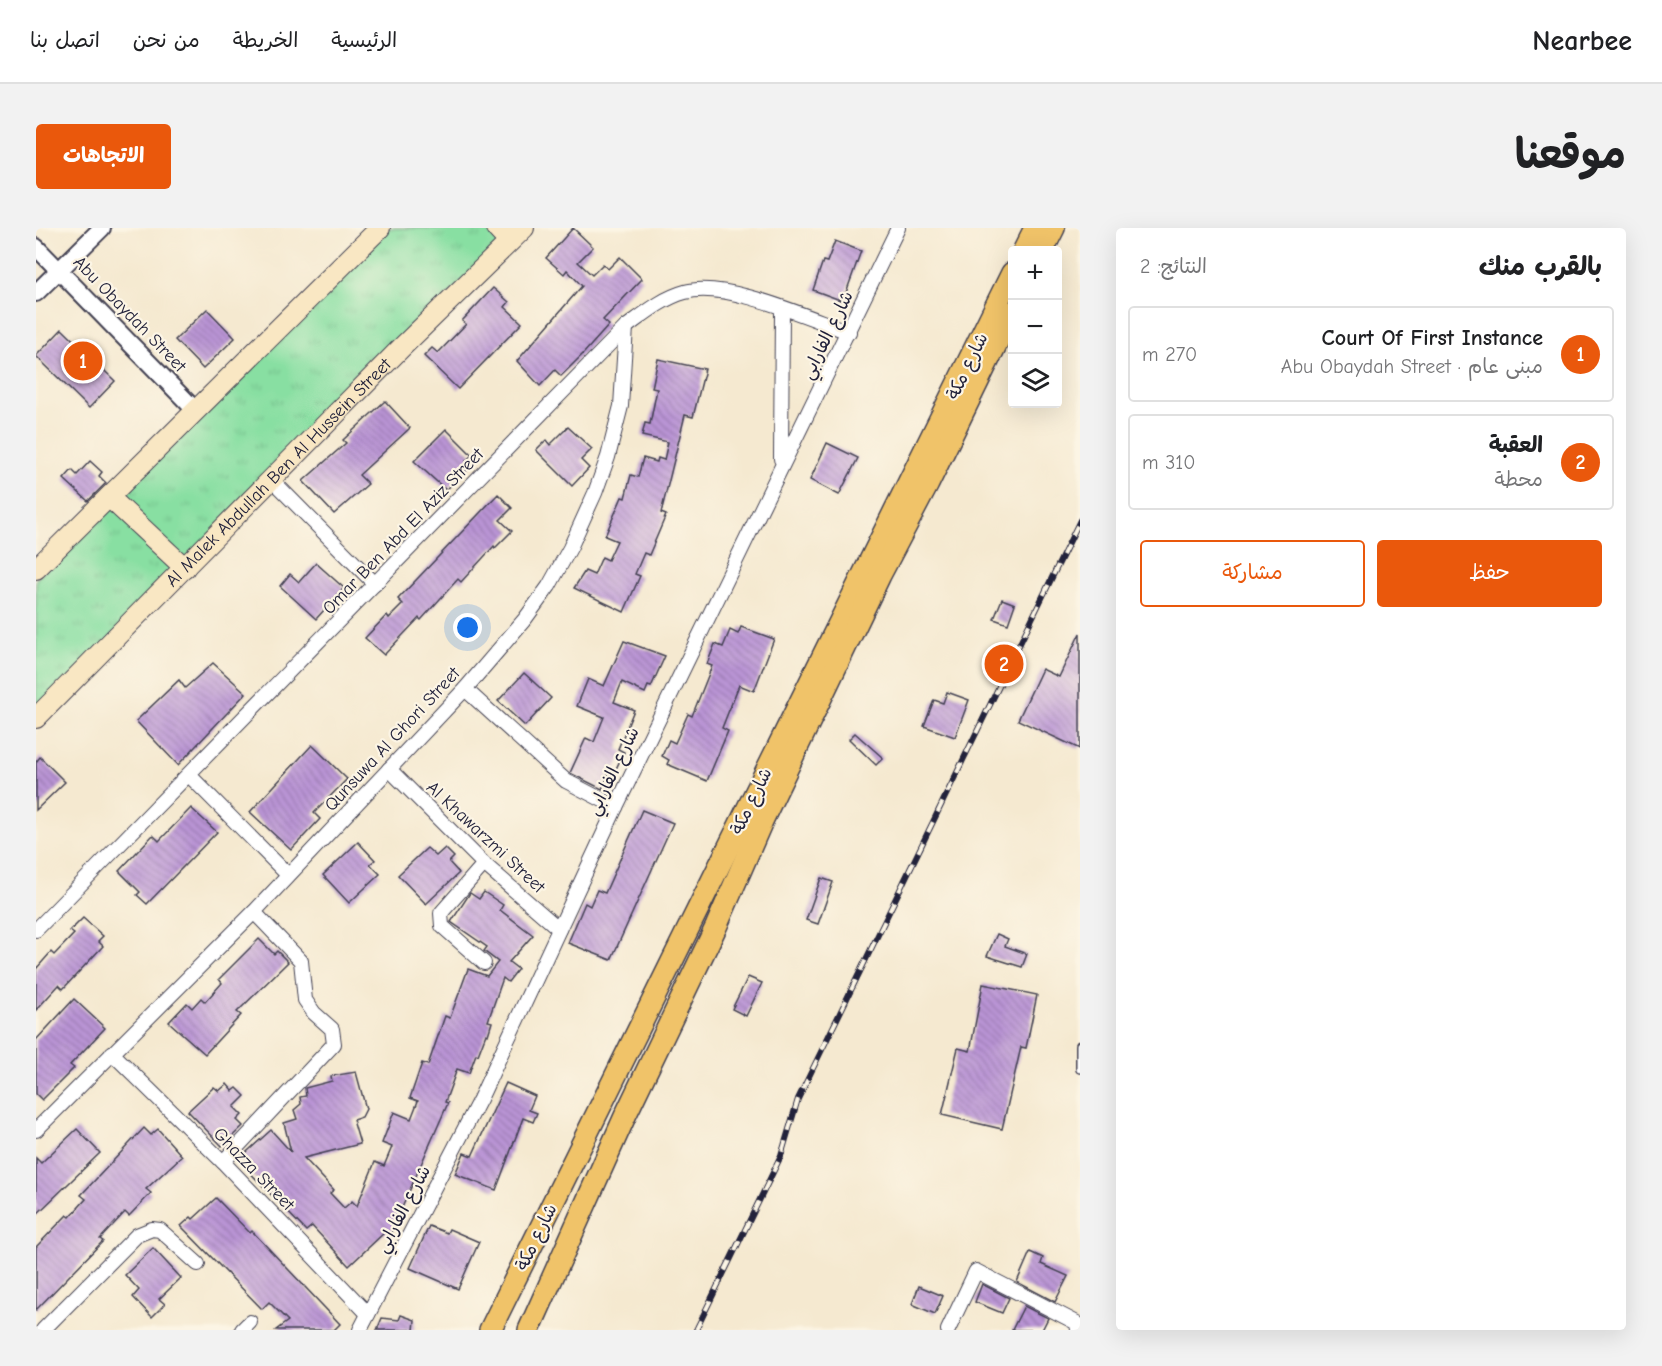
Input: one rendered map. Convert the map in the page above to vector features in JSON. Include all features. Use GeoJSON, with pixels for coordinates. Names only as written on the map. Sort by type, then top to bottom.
{"type":"FeatureCollection","features":[{"type":"Feature","properties":{"kind":"main road"},"geometry":{"type":"LineString","coordinates":[[36,569],[380,228]]}},
{"type":"Feature","properties":{"kind":"main road","name":"Al Malek Abdullah Ben Al Hussein Street"},"geometry":{"type":"LineString","coordinates":[[36,718],[272,480],[502,235],[524,228]]}},
{"type":"Feature","properties":{"kind":"main road"},"geometry":{"type":"LineString","coordinates":[[1026,246],[1035,228]]}},
{"type":"Feature","properties":{"kind":"main road"},"geometry":{"type":"LineString","coordinates":[[1045,246],[1054,228]]}},
{"type":"Feature","properties":{"kind":"main road","name":"شارع مكة"},"geometry":{"type":"LineString","coordinates":[[490,1330],[1008,281]]}},
{"type":"Feature","properties":{"kind":"main road","name":"شارع مكة"},"geometry":{"type":"LineString","coordinates":[[529,1330],[626,1114],[716,927],[762,821],[880,575],[928,484],[1008,320]]}},
{"type":"Feature","properties":{"kind":"main road"},"geometry":{"type":"LineString","coordinates":[[109,497],[185,568]]}},
{"type":"Feature","properties":{"kind":"street"},"geometry":{"type":"LineString","coordinates":[[36,293],[102,228]]}},
{"type":"Feature","properties":{"kind":"street","name":"شارع الفارابي"},"geometry":{"type":"LineString","coordinates":[[360,1330],[480,1099],[616,807],[898,228]]}},
{"type":"Feature","properties":{"kind":"street","name":"Abu Obaydah Street"},"geometry":{"type":"LineString","coordinates":[[36,246],[61,269],[195,410]]}},
{"type":"Feature","properties":{"kind":"street","name":"Omar Ben Abd El Aziz Street"},"geometry":{"type":"LineString","coordinates":[[36,930],[626,327],[670,298],[700,289],[733,293],[849,332]]}},
{"type":"Feature","properties":{"kind":"street"},"geometry":{"type":"LineString","coordinates":[[781,465],[782,309]]}},
{"type":"Feature","properties":{"kind":"street","name":"Qunsuwa Al Ghori Street"},"geometry":{"type":"LineString","coordinates":[[36,1130],[254,912],[465,689],[525,619],[549,586],[584,519],[615,431],[621,406],[626,327]]}},
{"type":"Feature","properties":{"kind":"street"},"geometry":{"type":"LineString","coordinates":[[272,480],[375,585]]}},
{"type":"Feature","properties":{"kind":"street"},"geometry":{"type":"LineString","coordinates":[[465,689],[566,781],[616,807]]}},
{"type":"Feature","properties":{"kind":"street","name":"Al Khawarzmi Street"},"geometry":{"type":"LineString","coordinates":[[389,769],[484,864],[559,929]]}},
{"type":"Feature","properties":{"kind":"street"},"geometry":{"type":"LineString","coordinates":[[189,775],[288,875]]}},
{"type":"Feature","properties":{"kind":"street"},"geometry":{"type":"LineString","coordinates":[[484,864],[441,913],[442,926],[484,963]]}},
{"type":"Feature","properties":{"kind":"street"},"geometry":{"type":"LineString","coordinates":[[224,1162],[334,1044],[332,1029],[314,1013],[305,999],[301,961],[254,912]]}},
{"type":"Feature","properties":{"kind":"street","name":"Ghazza Street"},"geometry":{"type":"LineString","coordinates":[[112,1053],[224,1162],[368,1314]]}},
{"type":"Feature","properties":{"kind":"street"},"geometry":{"type":"LineString","coordinates":[[43,1330],[137,1235],[145,1230],[160,1230],[198,1264]]}},
{"type":"Feature","properties":{"kind":"street"},"geometry":{"type":"LineString","coordinates":[[948,1330],[976,1271],[1077,1323],[1078,1330]]}},
{"type":"Feature","properties":{"kind":"lane"},"geometry":{"type":"LineString","coordinates":[[1080,1045],[1080,1070]]}},
{"type":"Feature","properties":{"kind":"green space"},"geometry":{"type":"Polygon","coordinates":[[[379,228],[515,228],[36,713],[36,579],[121,495],[379,228]]]}},
{"type":"Feature","properties":{"kind":"building"},"geometry":{"type":"Polygon","coordinates":[[[573,228],[593,247],[578,262],[592,275],[603,264],[608,269],[620,257],[642,279],[603,320],[609,325],[583,354],[561,376],[555,370],[540,386],[517,361],[582,286],[567,270],[564,274],[546,258],[573,228]]]}},
{"type":"Feature","properties":{"kind":"building"},"geometry":{"type":"Polygon","coordinates":[[[835,241],[861,251],[843,301],[813,290],[823,261],[827,262],[835,241]]]}},
{"type":"Feature","properties":{"kind":"building"},"geometry":{"type":"Polygon","coordinates":[[[493,288],[509,302],[505,307],[522,323],[458,389],[424,356],[432,348],[438,353],[466,324],[462,321],[493,288]]]}},
{"type":"Feature","properties":{"kind":"building"},"geometry":{"type":"Polygon","coordinates":[[[207,309],[235,338],[203,369],[175,340],[207,309]]]}},
{"type":"Feature","properties":{"kind":"building"},"geometry":{"type":"Polygon","coordinates":[[[62,329],[115,381],[89,408],[36,356],[62,329]]]}},
{"type":"Feature","properties":{"kind":"building"},"geometry":{"type":"Polygon","coordinates":[[[658,359],[705,369],[693,417],[685,415],[661,513],[666,515],[649,555],[644,553],[635,574],[640,576],[624,612],[574,588],[585,571],[594,575],[602,557],[608,560],[617,541],[605,536],[622,497],[625,498],[631,475],[638,477],[643,458],[657,462],[658,458],[664,460],[668,442],[642,436],[645,423],[650,424],[657,389],[652,388],[658,359]]]}},
{"type":"Feature","properties":{"kind":"building"},"geometry":{"type":"Polygon","coordinates":[[[385,401],[410,428],[359,475],[368,484],[334,514],[303,481],[346,443],[343,440],[385,401]]]}},
{"type":"Feature","properties":{"kind":"building"},"geometry":{"type":"Polygon","coordinates":[[[568,427],[592,449],[581,460],[589,468],[572,486],[536,450],[546,440],[550,445],[568,427]]]}},
{"type":"Feature","properties":{"kind":"building"},"geometry":{"type":"Polygon","coordinates":[[[446,429],[472,455],[466,461],[471,466],[446,490],[414,461],[446,429]]]}},
{"type":"Feature","properties":{"kind":"building"},"geometry":{"type":"Polygon","coordinates":[[[827,443],[858,458],[839,495],[810,480],[827,443]]]}},
{"type":"Feature","properties":{"kind":"building"},"geometry":{"type":"Polygon","coordinates":[[[90,461],[102,472],[99,476],[106,483],[88,501],[64,479],[72,470],[77,475],[90,461]]]}},
{"type":"Feature","properties":{"kind":"building"},"geometry":{"type":"Polygon","coordinates":[[[498,494],[512,508],[500,520],[512,531],[495,548],[494,546],[461,582],[458,579],[421,620],[419,618],[384,655],[365,638],[387,615],[389,618],[403,604],[398,599],[498,494]]]}},
{"type":"Feature","properties":{"kind":"building"},"geometry":{"type":"Polygon","coordinates":[[[316,563],[344,588],[316,619],[280,586],[290,574],[299,582],[316,563]]]}},
{"type":"Feature","properties":{"kind":"building"},"geometry":{"type":"Polygon","coordinates":[[[1002,599],[1015,604],[1008,624],[994,619],[1002,599]]]}},
{"type":"Feature","properties":{"kind":"building"},"geometry":{"type":"Polygon","coordinates":[[[741,627],[774,639],[754,691],[739,685],[722,728],[728,731],[707,781],[667,764],[669,760],[662,756],[669,740],[675,743],[688,714],[692,716],[712,666],[707,664],[715,644],[723,647],[730,630],[738,634],[741,627]]]}},
{"type":"Feature","properties":{"kind":"building"},"geometry":{"type":"Polygon","coordinates":[[[1080,633],[1080,749],[1018,720],[1042,669],[1059,677],[1080,633]]]}},
{"type":"Feature","properties":{"kind":"building"},"geometry":{"type":"Polygon","coordinates":[[[624,641],[665,656],[651,687],[648,686],[645,693],[622,682],[614,702],[634,710],[618,749],[624,752],[614,773],[610,771],[602,789],[570,773],[586,738],[594,742],[604,717],[577,706],[588,679],[604,686],[624,641]]]}},
{"type":"Feature","properties":{"kind":"building"},"geometry":{"type":"Polygon","coordinates":[[[213,663],[246,693],[178,765],[136,721],[179,680],[185,688],[213,663]]]}},
{"type":"Feature","properties":{"kind":"building"},"geometry":{"type":"Polygon","coordinates":[[[524,673],[551,698],[525,726],[498,701],[524,673]]]}},
{"type":"Feature","properties":{"kind":"building"},"geometry":{"type":"Polygon","coordinates":[[[947,692],[969,700],[955,737],[924,726],[934,700],[943,703],[947,692]]]}},
{"type":"Feature","properties":{"kind":"building"},"geometry":{"type":"Polygon","coordinates":[[[855,733],[883,758],[876,765],[849,739],[855,733]]]}},
{"type":"Feature","properties":{"kind":"building"},"geometry":{"type":"Polygon","coordinates":[[[312,745],[347,779],[314,813],[320,819],[291,850],[250,812],[312,745]]]}},
{"type":"Feature","properties":{"kind":"building"},"geometry":{"type":"Polygon","coordinates":[[[40,757],[65,782],[36,810],[36,762],[40,757]]]}},
{"type":"Feature","properties":{"kind":"building"},"geometry":{"type":"Polygon","coordinates":[[[191,808],[217,832],[147,904],[137,895],[140,892],[119,871],[153,835],[159,841],[191,808]]]}},
{"type":"Feature","properties":{"kind":"building"},"geometry":{"type":"Polygon","coordinates":[[[642,810],[673,823],[611,960],[568,943],[585,903],[590,906],[597,890],[605,893],[642,810]]]}},
{"type":"Feature","properties":{"kind":"building"},"geometry":{"type":"Polygon","coordinates":[[[358,842],[375,860],[370,864],[380,874],[349,903],[323,875],[358,842]]]}},
{"type":"Feature","properties":{"kind":"building"},"geometry":{"type":"Polygon","coordinates":[[[427,848],[436,856],[445,848],[454,857],[449,862],[459,873],[426,904],[398,875],[427,848]]]}},
{"type":"Feature","properties":{"kind":"building"},"geometry":{"type":"Polygon","coordinates":[[[821,878],[833,882],[818,924],[806,920],[821,878]]]}},
{"type":"Feature","properties":{"kind":"building"},"geometry":{"type":"Polygon","coordinates":[[[484,892],[503,905],[500,910],[533,935],[509,962],[518,969],[508,982],[503,978],[488,1021],[492,1022],[488,1035],[486,1034],[469,1073],[457,1069],[445,1102],[448,1103],[390,1235],[385,1232],[349,1266],[312,1226],[306,1231],[238,1160],[271,1130],[291,1152],[284,1123],[297,1119],[294,1110],[301,1104],[300,1097],[306,1096],[305,1088],[332,1081],[331,1076],[356,1072],[366,1109],[362,1117],[353,1120],[360,1144],[304,1158],[334,1190],[330,1193],[344,1208],[352,1201],[357,1206],[375,1162],[384,1166],[392,1147],[382,1143],[394,1112],[411,1119],[418,1101],[410,1098],[422,1063],[428,1065],[445,1016],[450,1018],[468,969],[487,976],[498,962],[484,951],[487,947],[451,922],[470,893],[479,899],[484,892]]]}},
{"type":"Feature","properties":{"kind":"building"},"geometry":{"type":"Polygon","coordinates":[[[83,918],[103,936],[98,941],[103,946],[63,989],[59,985],[36,1010],[36,969],[51,952],[54,955],[74,934],[70,931],[83,918]]]}},
{"type":"Feature","properties":{"kind":"building"},"geometry":{"type":"Polygon","coordinates":[[[997,934],[1008,939],[1005,946],[1027,954],[1022,967],[987,956],[997,934]]]}},
{"type":"Feature","properties":{"kind":"building"},"geometry":{"type":"Polygon","coordinates":[[[259,939],[274,954],[277,951],[288,962],[237,1012],[241,1015],[205,1054],[169,1022],[187,1003],[192,1008],[201,998],[205,1002],[222,983],[219,979],[259,939]]]}},
{"type":"Feature","properties":{"kind":"building"},"geometry":{"type":"Polygon","coordinates":[[[748,977],[762,983],[746,1016],[732,1009],[748,977]]]}},
{"type":"Feature","properties":{"kind":"building"},"geometry":{"type":"Polygon","coordinates":[[[983,984],[1037,995],[1026,1048],[1021,1047],[1002,1129],[942,1115],[958,1048],[970,1051],[983,984]]]}},
{"type":"Feature","properties":{"kind":"building"},"geometry":{"type":"Polygon","coordinates":[[[74,999],[105,1028],[70,1065],[74,1068],[42,1100],[36,1094],[36,1040],[74,999]]]}},
{"type":"Feature","properties":{"kind":"building"},"geometry":{"type":"Polygon","coordinates":[[[506,1083],[535,1096],[529,1110],[537,1113],[533,1122],[523,1118],[496,1190],[455,1174],[464,1153],[472,1156],[506,1083]]]}},
{"type":"Feature","properties":{"kind":"building"},"geometry":{"type":"Polygon","coordinates":[[[227,1084],[233,1091],[237,1088],[245,1096],[234,1107],[242,1115],[237,1120],[243,1126],[222,1146],[188,1111],[214,1087],[219,1091],[227,1084]]]}},
{"type":"Feature","properties":{"kind":"building"},"geometry":{"type":"Polygon","coordinates":[[[144,1128],[151,1135],[158,1129],[182,1156],[146,1189],[151,1193],[129,1216],[125,1212],[100,1239],[103,1241],[36,1310],[36,1247],[67,1215],[70,1217],[86,1199],[81,1195],[144,1128]]]}},
{"type":"Feature","properties":{"kind":"building"},"geometry":{"type":"Polygon","coordinates":[[[77,1129],[100,1153],[36,1215],[36,1158],[41,1163],[77,1129]]]}},
{"type":"Feature","properties":{"kind":"building"},"geometry":{"type":"Polygon","coordinates":[[[216,1198],[250,1233],[252,1231],[340,1324],[334,1330],[276,1330],[288,1321],[269,1302],[262,1309],[181,1226],[191,1217],[193,1219],[216,1198]]]}},
{"type":"Feature","properties":{"kind":"building"},"geometry":{"type":"Polygon","coordinates":[[[429,1226],[447,1233],[449,1229],[479,1242],[458,1289],[410,1268],[429,1226]]]}},
{"type":"Feature","properties":{"kind":"building"},"geometry":{"type":"Polygon","coordinates":[[[153,1248],[181,1278],[159,1299],[165,1304],[152,1317],[133,1297],[139,1290],[125,1275],[153,1248]]]}},
{"type":"Feature","properties":{"kind":"building"},"geometry":{"type":"Polygon","coordinates":[[[1030,1252],[1043,1258],[1041,1264],[1068,1276],[1055,1302],[1017,1282],[1030,1252]]]}},
{"type":"Feature","properties":{"kind":"building"},"geometry":{"type":"Polygon","coordinates":[[[982,1284],[1009,1298],[1002,1313],[975,1302],[982,1284]]]}},
{"type":"Feature","properties":{"kind":"building"},"geometry":{"type":"Polygon","coordinates":[[[919,1286],[943,1296],[935,1314],[912,1304],[919,1286]]]}},
{"type":"Feature","properties":{"kind":"building"},"geometry":{"type":"Polygon","coordinates":[[[1024,1306],[1048,1318],[1042,1330],[1012,1330],[1024,1306]]]}},
{"type":"Feature","properties":{"kind":"building"},"geometry":{"type":"Polygon","coordinates":[[[401,1315],[415,1320],[414,1330],[377,1330],[382,1318],[399,1320],[401,1315]]]}},
{"type":"Feature","properties":{"kind":"railway"},"geometry":{"type":"LineString","coordinates":[[696,1330],[781,1156],[798,1099],[1080,520]]}},
{"type":"Feature","properties":{"kind":"place","name":"Court Of First Instance"},"geometry":{"type":"Point","coordinates":[83,361]}},
{"type":"Feature","properties":{"kind":"place","name":"العقبة"},"geometry":{"type":"Point","coordinates":[1004,664]}}]}
